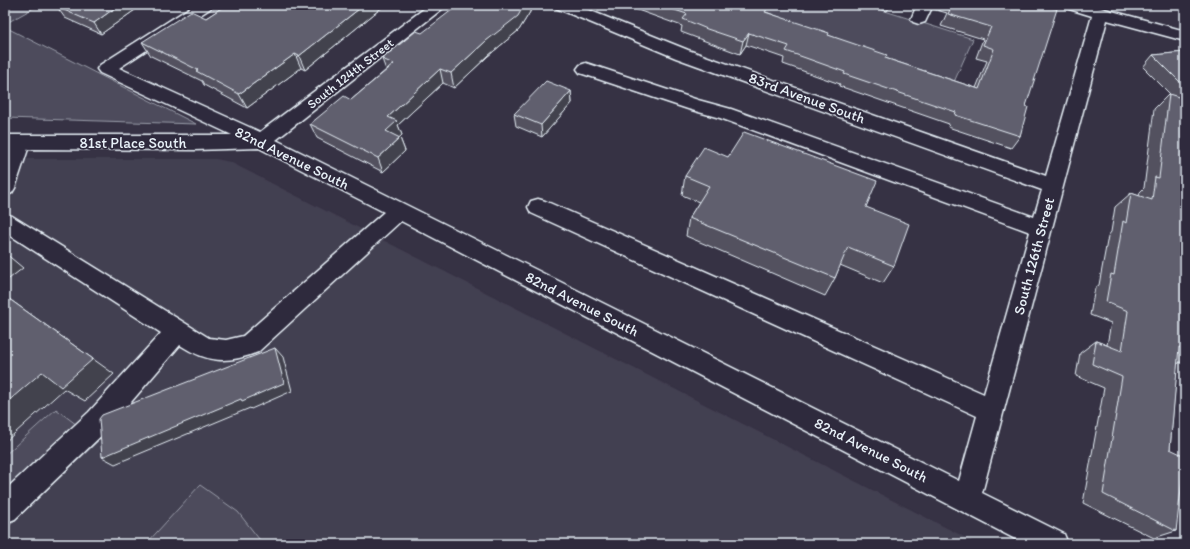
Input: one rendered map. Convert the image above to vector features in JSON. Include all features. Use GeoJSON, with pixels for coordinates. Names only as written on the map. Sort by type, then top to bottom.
{"type":"FeatureCollection","features":[{"type":"Feature","properties":{"kind":"street","name":"82nd Avenue South"},"geometry":{"type":"LineString","coordinates":[[205,5],[106,69],[262,141],[1054,544]]}},
{"type":"Feature","properties":{"kind":"street","name":"South 124th Street"},"geometry":{"type":"LineString","coordinates":[[262,141],[439,5]]}},
{"type":"Feature","properties":{"kind":"street","name":"83rd Avenue South"},"geometry":{"type":"LineString","coordinates":[[562,5],[682,54],[1053,186]]}},
{"type":"Feature","properties":{"kind":"street"},"geometry":{"type":"LineString","coordinates":[[1072,5],[1185,36]]}},
{"type":"Feature","properties":{"kind":"street","name":"South 126th Street"},"geometry":{"type":"LineString","coordinates":[[967,499],[1101,13]]}},
{"type":"Feature","properties":{"kind":"street"},"geometry":{"type":"LineString","coordinates":[[586,69],[694,106],[725,113],[1041,228]]}},
{"type":"Feature","properties":{"kind":"street","name":"81st Place South"},"geometry":{"type":"LineString","coordinates":[[13,142],[195,143],[262,141]]}},
{"type":"Feature","properties":{"kind":"street"},"geometry":{"type":"LineString","coordinates":[[5,188],[13,142]]}},
{"type":"Feature","properties":{"kind":"street"},"geometry":{"type":"LineString","coordinates":[[538,207],[992,410]]}},
{"type":"Feature","properties":{"kind":"street"},"geometry":{"type":"LineString","coordinates":[[5,222],[203,347],[217,352],[250,345],[399,211]]}},
{"type":"Feature","properties":{"kind":"street"},"geometry":{"type":"LineString","coordinates":[[5,509],[98,422],[178,330]]}},
{"type":"Feature","properties":{"kind":"shaded area"},"geometry":{"type":"Polygon","coordinates":[[[5,5],[39,5],[5,24],[5,5]]]}},
{"type":"Feature","properties":{"kind":"shaded area"},"geometry":{"type":"Polygon","coordinates":[[[727,5],[866,5],[973,39],[954,82],[727,5]]]}},
{"type":"Feature","properties":{"kind":"shaded area"},"geometry":{"type":"Polygon","coordinates":[[[5,27],[196,124],[5,118],[5,27]]]}},
{"type":"Feature","properties":{"kind":"shaded area"},"geometry":{"type":"Polygon","coordinates":[[[5,159],[216,159],[230,162],[978,544],[5,544],[5,159]]]}},
{"type":"Feature","properties":{"kind":"shaded area"},"geometry":{"type":"Polygon","coordinates":[[[56,409],[98,441],[5,530],[5,455],[56,409]]]}},
{"type":"Feature","properties":{"kind":"shaded area"},"geometry":{"type":"Polygon","coordinates":[[[200,485],[238,512],[263,544],[146,544],[200,485]]]}},
{"type":"Feature","properties":{"kind":"building"},"geometry":{"type":"Polygon","coordinates":[[[61,5],[119,5],[94,23],[57,7],[61,5]]]}},
{"type":"Feature","properties":{"kind":"building"},"geometry":{"type":"Polygon","coordinates":[[[226,5],[364,5],[299,56],[295,54],[239,94],[196,71],[198,70],[142,42],[191,11],[206,18],[226,5]]]}},
{"type":"Feature","properties":{"kind":"building"},"geometry":{"type":"Polygon","coordinates":[[[466,5],[524,5],[518,16],[486,41],[451,73],[440,69],[388,117],[397,121],[386,131],[400,138],[378,158],[310,124],[344,96],[351,100],[394,64],[382,59],[416,31],[422,33],[457,6],[464,8],[466,5]]]}},
{"type":"Feature","properties":{"kind":"building"},"geometry":{"type":"Polygon","coordinates":[[[659,5],[757,5],[767,9],[765,12],[829,33],[828,35],[887,55],[885,58],[979,89],[994,49],[983,45],[991,27],[948,14],[952,5],[1043,5],[1057,9],[1026,106],[1028,107],[1020,136],[955,115],[956,112],[844,74],[845,72],[786,51],[789,46],[749,33],[743,41],[707,29],[683,19],[687,14],[659,5]]]}},
{"type":"Feature","properties":{"kind":"building"},"geometry":{"type":"Polygon","coordinates":[[[1185,52],[1185,87],[1153,55],[1185,52]]]}},
{"type":"Feature","properties":{"kind":"building"},"geometry":{"type":"Polygon","coordinates":[[[546,81],[571,91],[541,125],[514,114],[546,81]]]}},
{"type":"Feature","properties":{"kind":"building"},"geometry":{"type":"Polygon","coordinates":[[[1169,94],[1185,99],[1185,349],[1179,347],[1170,449],[1185,456],[1176,531],[1103,494],[1122,377],[1092,364],[1096,341],[1122,351],[1128,311],[1106,302],[1111,274],[1114,275],[1123,221],[1126,223],[1131,193],[1152,200],[1155,177],[1159,178],[1169,94]]]}},
{"type":"Feature","properties":{"kind":"building"},"geometry":{"type":"Polygon","coordinates":[[[744,132],[877,181],[866,207],[909,224],[894,266],[848,247],[835,278],[689,218],[709,186],[685,176],[704,147],[728,157],[744,132]]]}},
{"type":"Feature","properties":{"kind":"building"},"geometry":{"type":"Polygon","coordinates":[[[5,296],[93,359],[61,387],[42,372],[5,404],[5,296]]]}},
{"type":"Feature","properties":{"kind":"building"},"geometry":{"type":"Polygon","coordinates":[[[275,348],[284,383],[242,401],[241,399],[102,457],[99,419],[102,415],[275,348]]]}}]}
